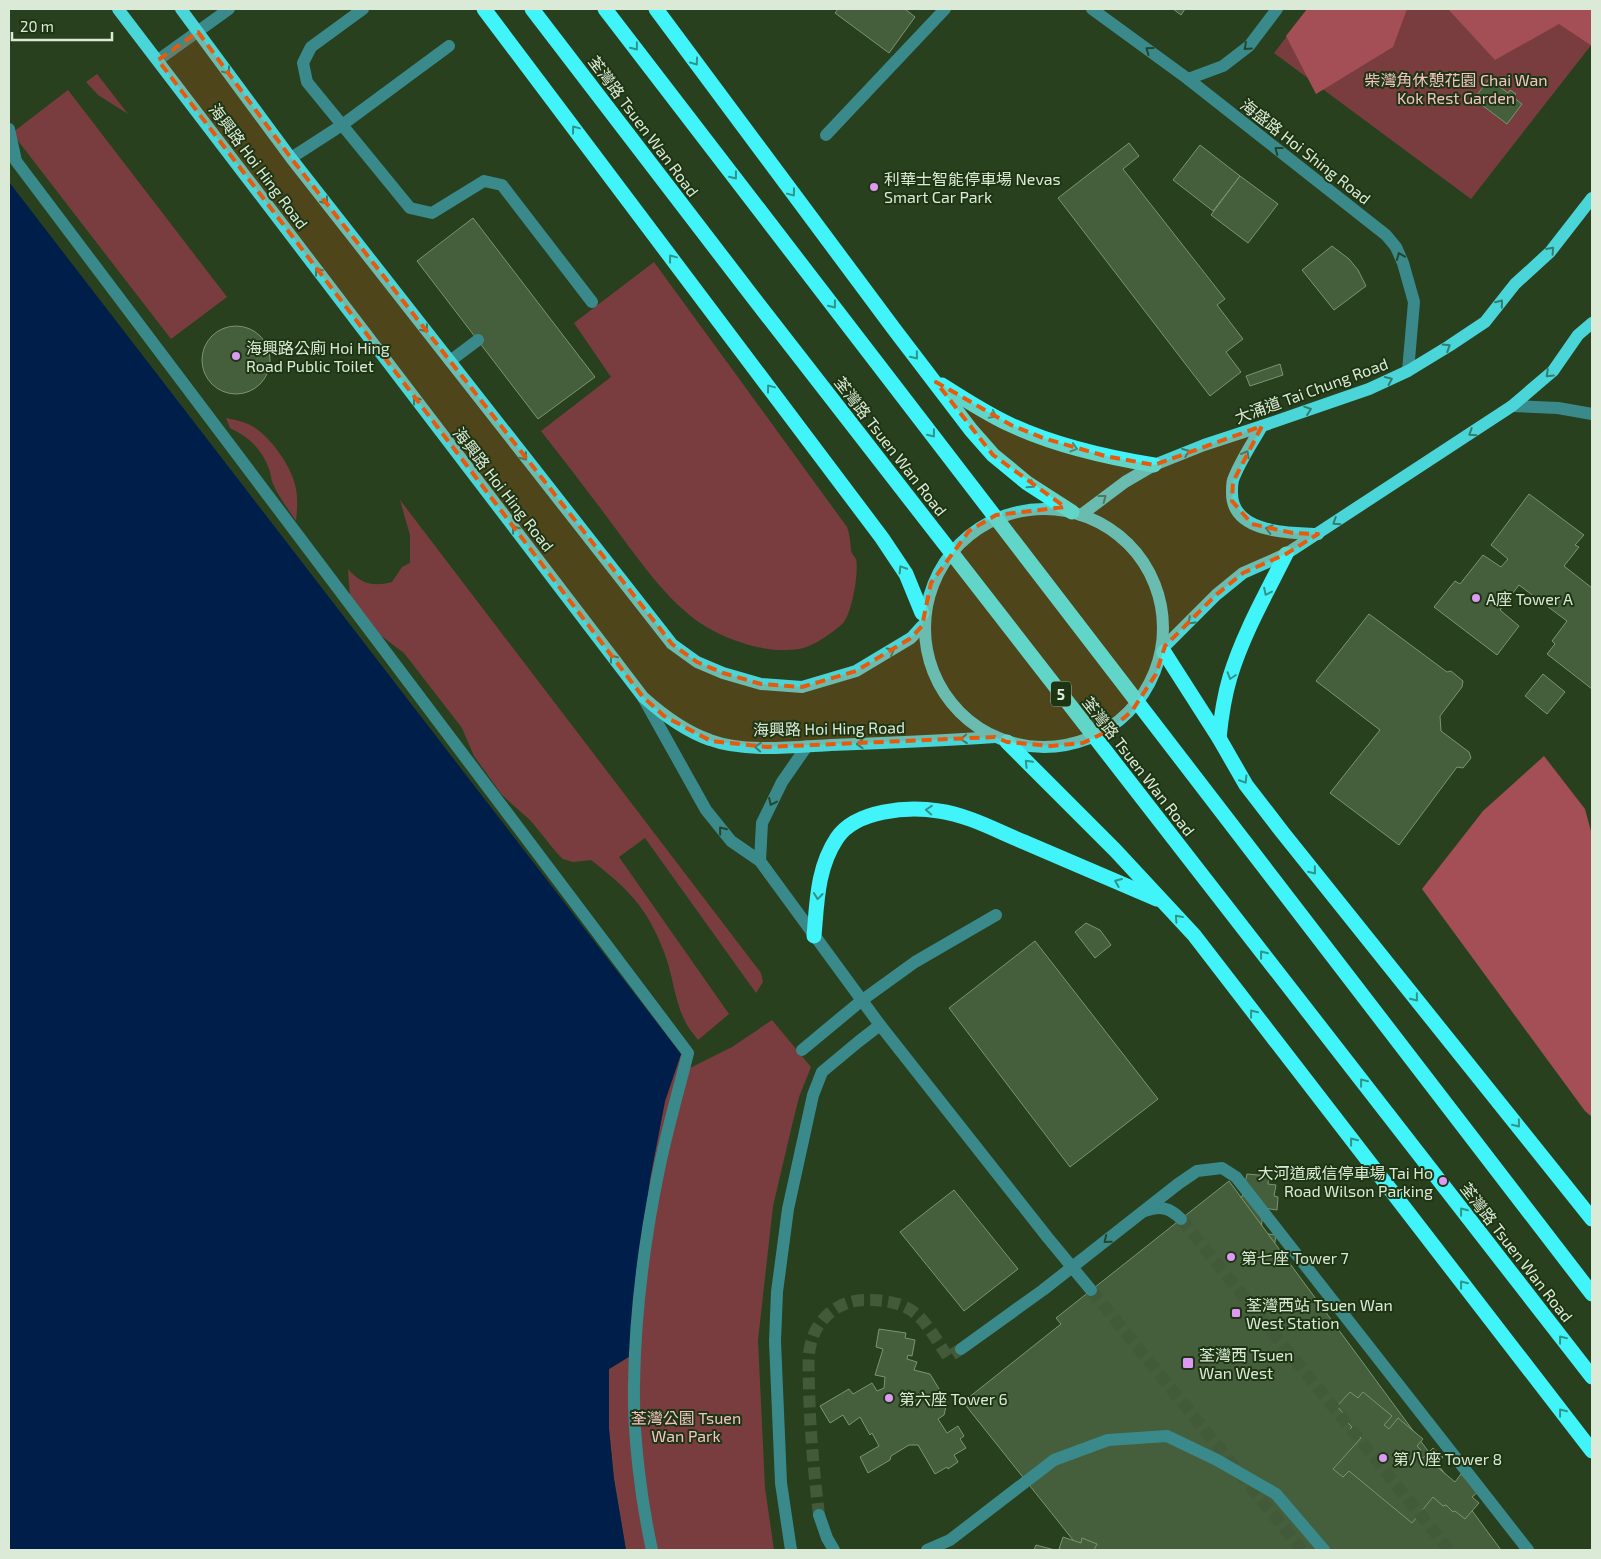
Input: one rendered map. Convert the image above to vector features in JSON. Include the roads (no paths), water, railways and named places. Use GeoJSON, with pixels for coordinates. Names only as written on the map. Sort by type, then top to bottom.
{"type":"FeatureCollection","features":[{"type":"Feature","properties":{"kind":"highway"},"geometry":{"type":"LineString","coordinates":[[484,9],[882,538],[906,574],[922,619]]}},
{"type":"Feature","properties":{"kind":"highway","name":"荃灣路 Tsuen Wan Road"},"geometry":{"type":"LineString","coordinates":[[532,9],[758,304],[1592,1378]]}},
{"type":"Feature","properties":{"kind":"highway","name":"荃灣路 Tsuen Wan Road"},"geometry":{"type":"LineString","coordinates":[[605,9],[1592,1294]]}},
{"type":"Feature","properties":{"kind":"highway"},"geometry":{"type":"LineString","coordinates":[[656,9],[971,430],[993,455],[1027,483],[1076,514]]}},
{"type":"Feature","properties":{"kind":"highway"},"geometry":{"type":"LineString","coordinates":[[936,382],[1011,425],[1043,438],[1105,456],[1154,464]]}},
{"type":"Feature","properties":{"kind":"highway"},"geometry":{"type":"LineString","coordinates":[[1219,738],[1222,707],[1230,677],[1249,630],[1286,554]]}},
{"type":"Feature","properties":{"kind":"highway"},"geometry":{"type":"LineString","coordinates":[[1165,649],[1246,784],[1283,833],[1592,1219]]}},
{"type":"Feature","properties":{"kind":"highway"},"geometry":{"type":"LineString","coordinates":[[1001,740],[1110,845],[1194,936],[1592,1451]]}},
{"type":"Feature","properties":{"kind":"highway"},"geometry":{"type":"LineString","coordinates":[[814,936],[820,875],[826,856],[838,836],[856,822],[880,813],[908,809],[940,811],[976,822],[1163,902]]}},
{"type":"Feature","properties":{"kind":"main road","name":"海興路 Hoi Hing Road"},"geometry":{"type":"LineString","coordinates":[[118,9],[643,697],[664,716],[686,730],[711,741],[767,748],[1001,740],[1051,746],[1083,743],[1110,730],[1132,711],[1156,674],[1165,649]]}},
{"type":"Feature","properties":{"kind":"main road","name":"海興路 Hoi Hing Road"},"geometry":{"type":"LineString","coordinates":[[181,9],[291,158],[672,644],[696,662],[723,673],[761,684],[802,687],[856,671],[911,638],[922,619]]}},
{"type":"Feature","properties":{"kind":"main road","name":"大涌道 Tai Chung Road"},"geometry":{"type":"LineString","coordinates":[[1076,514],[1154,464],[1369,389],[1408,371],[1485,322],[1515,284],[1550,252],[1592,198]]}},
{"type":"Feature","properties":{"kind":"main road"},"geometry":{"type":"LineString","coordinates":[[1165,649],[1216,595],[1243,573],[1286,554],[1512,406],[1553,371],[1578,335],[1592,323]]}},
{"type":"Feature","properties":{"kind":"main road"},"geometry":{"type":"LineString","coordinates":[[1262,426],[1242,460],[1233,482],[1232,501],[1239,513],[1252,524],[1293,534],[1318,534]]}},
{"type":"Feature","properties":{"kind":"main road"},"geometry":{"type":"LineString","coordinates":[[1001,740],[979,728],[951,698],[926,646],[922,619],[931,583],[946,558],[969,530],[996,515],[1020,510],[1042,509],[1076,514],[1107,532],[1143,566],[1155,588],[1162,614],[1165,649]]}},
{"type":"Feature","properties":{"kind":"street"},"geometry":{"type":"LineString","coordinates":[[158,60],[229,9]]}},
{"type":"Feature","properties":{"kind":"street"},"geometry":{"type":"LineString","coordinates":[[363,9],[311,47],[303,62],[307,82],[410,208],[432,214],[484,181],[502,185],[592,302]]}},
{"type":"Feature","properties":{"kind":"street"},"geometry":{"type":"LineString","coordinates":[[826,135],[945,9]]}},
{"type":"Feature","properties":{"kind":"street","name":"海盛路 Hoi Shing Road"},"geometry":{"type":"LineString","coordinates":[[1092,9],[1188,79],[1386,235],[1396,247],[1414,302],[1408,371]]}},
{"type":"Feature","properties":{"kind":"street"},"geometry":{"type":"LineString","coordinates":[[1188,79],[1223,66],[1249,46],[1277,9]]}},
{"type":"Feature","properties":{"kind":"street"},"geometry":{"type":"LineString","coordinates":[[291,158],[342,125],[449,46]]}},
{"type":"Feature","properties":{"kind":"street"},"geometry":{"type":"LineString","coordinates":[[9,129],[16,161],[688,1052],[658,1173],[645,1245],[636,1326],[634,1387],[637,1451],[652,1550]]}},
{"type":"Feature","properties":{"kind":"street"},"geometry":{"type":"LineString","coordinates":[[450,361],[478,340]]}},
{"type":"Feature","properties":{"kind":"street"},"geometry":{"type":"LineString","coordinates":[[1512,406],[1558,408],[1592,414]]}},
{"type":"Feature","properties":{"kind":"street"},"geometry":{"type":"LineString","coordinates":[[643,697],[706,810],[731,841],[760,861],[861,1001],[1091,1290]]}},
{"type":"Feature","properties":{"kind":"street"},"geometry":{"type":"LineString","coordinates":[[760,861],[762,823],[782,782],[807,746]]}},
{"type":"Feature","properties":{"kind":"street"},"geometry":{"type":"LineString","coordinates":[[802,1050],[861,1001],[915,962],[996,914]]}},
{"type":"Feature","properties":{"kind":"street"},"geometry":{"type":"LineString","coordinates":[[791,1550],[780,1483],[775,1341],[778,1292],[788,1209],[813,1095],[822,1072],[880,1025]]}},
{"type":"Feature","properties":{"kind":"street"},"geometry":{"type":"LineString","coordinates":[[961,1349],[1073,1268],[1178,1184],[1197,1172],[1222,1168],[1236,1177],[1528,1550]]}},
{"type":"Feature","properties":{"kind":"street"},"geometry":{"type":"LineString","coordinates":[[1142,1212],[1153,1208],[1164,1208],[1173,1210],[1181,1219]]}},
{"type":"Feature","properties":{"kind":"street"},"geometry":{"type":"LineString","coordinates":[[927,1550],[950,1540],[1054,1460],[1108,1440],[1167,1436],[1217,1460],[1276,1494],[1324,1550]]}},
{"type":"Feature","properties":{"kind":"street"},"geometry":{"type":"LineString","coordinates":[[819,1515],[827,1538],[834,1550]]}},
{"type":"Feature","properties":{"kind":"water"},"geometry":{"type":"Polygon","coordinates":[[[9,182],[681,1054],[665,1101],[650,1179],[634,1300],[632,1355],[609,1369],[609,1429],[614,1479],[626,1550],[9,1550],[9,182]]]}},
{"type":"Feature","properties":{"kind":"tunnel"},"geometry":{"type":"LineString","coordinates":[[1181,1219],[1449,1550]]}},
{"type":"Feature","properties":{"kind":"tunnel"},"geometry":{"type":"LineString","coordinates":[[1091,1290],[1302,1550]]}},
{"type":"Feature","properties":{"kind":"tunnel"},"geometry":{"type":"LineString","coordinates":[[819,1515],[811,1436],[809,1360],[814,1334],[824,1318],[848,1303],[867,1300],[884,1301],[908,1308],[917,1315],[932,1332],[948,1357],[961,1349]]}},
{"type":"Feature","properties":{"kind":"place","name":"利華士智能停車場 Nevas Smart Car Park"},"geometry":{"type":"Point","coordinates":[874,187]}},
{"type":"Feature","properties":{"kind":"place","name":"海興路公廁 Hoi Hing Road Public Toilet"},"geometry":{"type":"Point","coordinates":[236,356]}},
{"type":"Feature","properties":{"kind":"place","name":"A座 Tower A"},"geometry":{"type":"Point","coordinates":[1476,598]}},
{"type":"Feature","properties":{"kind":"place","name":"大河道威信停車場 Tai Ho Road Wilson Parking"},"geometry":{"type":"Point","coordinates":[1443,1181]}},
{"type":"Feature","properties":{"kind":"place","name":"第七座 Tower 7"},"geometry":{"type":"Point","coordinates":[1231,1257]}},
{"type":"Feature","properties":{"kind":"place","name":"荃灣西站 Tsuen Wan West Station"},"geometry":{"type":"Point","coordinates":[1236,1313]}},
{"type":"Feature","properties":{"kind":"place","name":"荃灣西 Tsuen Wan West"},"geometry":{"type":"Point","coordinates":[1188,1363]}},
{"type":"Feature","properties":{"kind":"place","name":"第六座 Tower 6"},"geometry":{"type":"Point","coordinates":[889,1398]}},
{"type":"Feature","properties":{"kind":"place","name":"第八座 Tower 8"},"geometry":{"type":"Point","coordinates":[1383,1458]}},
{"type":"Feature","properties":{"kind":"park label","name":"柴灣角休憩花園 Chai Wan Kok Rest Garden"},"geometry":{"type":"Point","coordinates":[1456,88]}},
{"type":"Feature","properties":{"kind":"park label","name":"荃灣公園 Tsuen Wan Park"},"geometry":{"type":"Point","coordinates":[686,1426]}}]}
